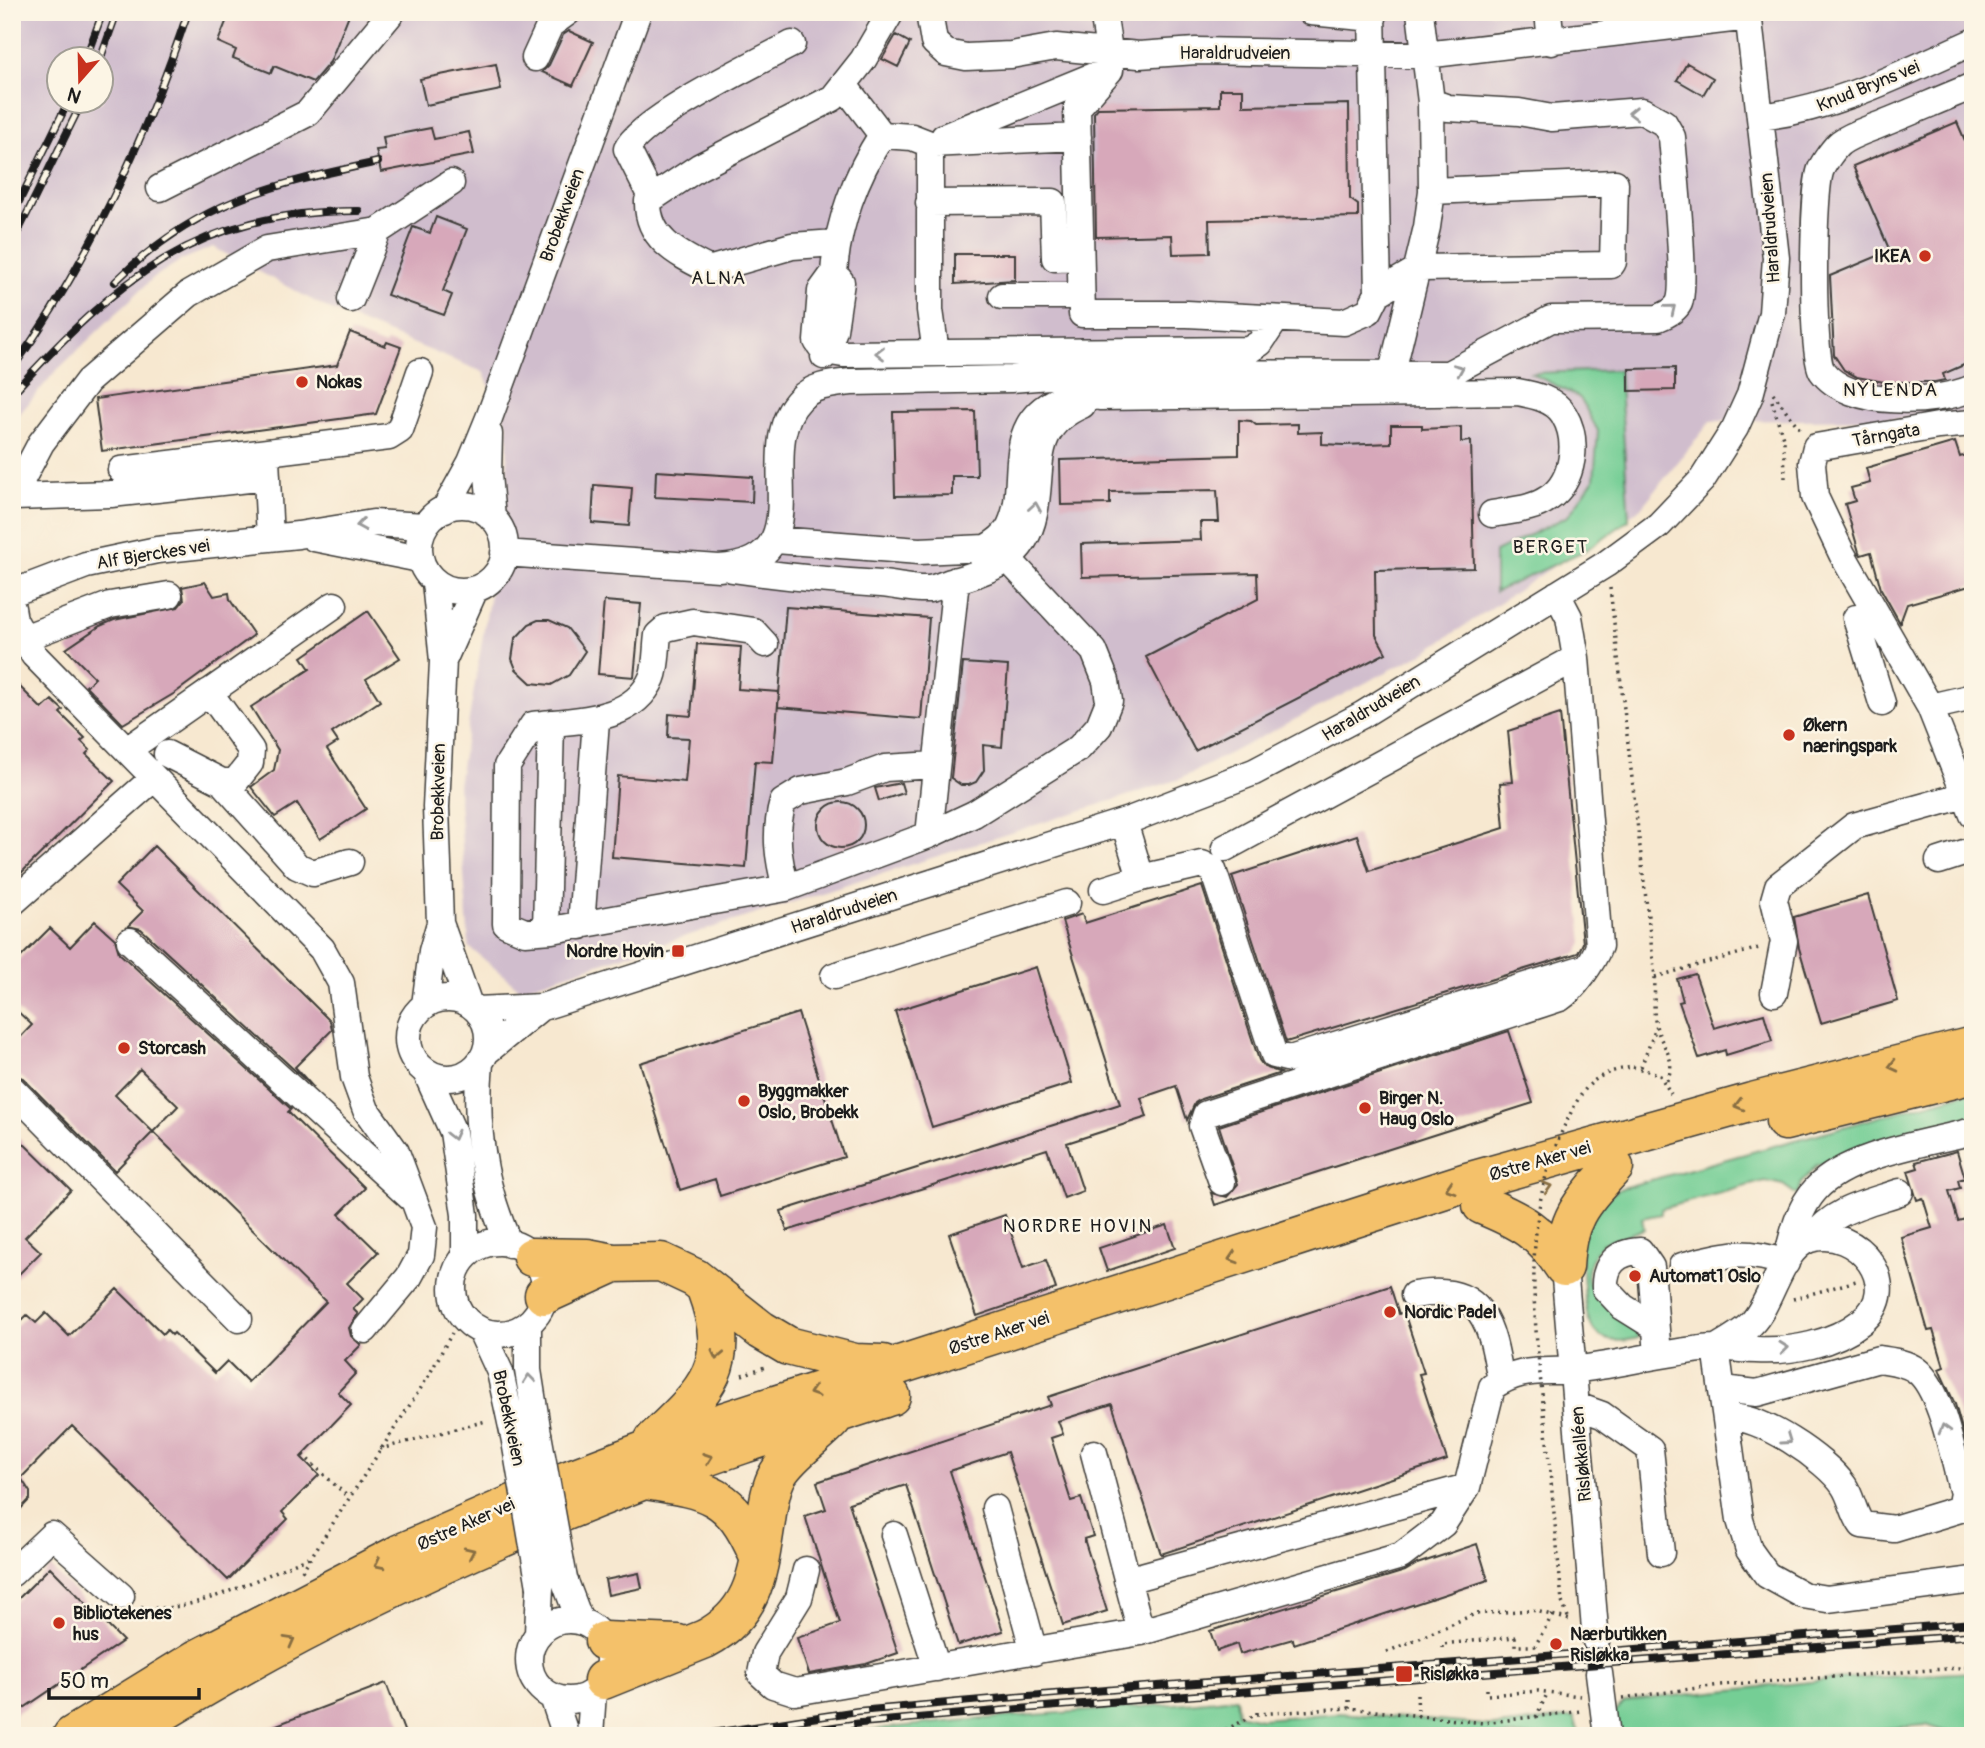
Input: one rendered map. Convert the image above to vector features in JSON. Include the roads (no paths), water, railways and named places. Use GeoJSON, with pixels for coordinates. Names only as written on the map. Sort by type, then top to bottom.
{"type":"FeatureCollection","features":[{"type":"Feature","properties":{"kind":"highway","name":"Østre Aker vei"},"geometry":{"type":"LineString","coordinates":[[72,1736],[197,1659],[401,1553],[486,1514],[644,1465],[840,1412],[1482,1205],[1614,1167],[1969,1051]]}},
{"type":"Feature","properties":{"kind":"highway","name":"Østre Aker vei"},"geometry":{"type":"LineString","coordinates":[[124,1736],[333,1617],[644,1465],[903,1364],[1467,1182],[1752,1102],[1969,1051]]}},
{"type":"Feature","properties":{"kind":"highway"},"geometry":{"type":"LineString","coordinates":[[1564,1268],[1565,1240],[1573,1216],[1614,1167]]}},
{"type":"Feature","properties":{"kind":"highway"},"geometry":{"type":"LineString","coordinates":[[1482,1205],[1518,1220],[1534,1232],[1549,1244],[1564,1268]]}},
{"type":"Feature","properties":{"kind":"highway"},"geometry":{"type":"LineString","coordinates":[[520,1250],[613,1263],[661,1262],[684,1271],[775,1340],[803,1352],[855,1363],[903,1364]]}},
{"type":"Feature","properties":{"kind":"highway"},"geometry":{"type":"LineString","coordinates":[[536,1309],[613,1263]]}},
{"type":"Feature","properties":{"kind":"highway"},"geometry":{"type":"LineString","coordinates":[[706,1289],[720,1340],[715,1368],[692,1403],[644,1465],[728,1504],[746,1527],[758,1555]]}},
{"type":"Feature","properties":{"kind":"highway"},"geometry":{"type":"LineString","coordinates":[[598,1686],[664,1658],[687,1644],[718,1633],[742,1611],[754,1587],[758,1555],[778,1474],[840,1412]]}},
{"type":"Feature","properties":{"kind":"highway"},"geometry":{"type":"LineString","coordinates":[[592,1632],[687,1644]]}},
{"type":"Feature","properties":{"kind":"street"},"geometry":{"type":"LineString","coordinates":[[160,188],[308,113],[392,12]]}},
{"type":"Feature","properties":{"kind":"street","name":"Brobekkveien"},"geometry":{"type":"LineString","coordinates":[[445,509],[471,462],[489,418],[638,12]]}},
{"type":"Feature","properties":{"kind":"street"},"geometry":{"type":"LineString","coordinates":[[836,243],[792,246],[712,269],[706,268],[657,236],[648,205],[651,197],[699,167],[833,98],[863,60],[891,12]]}},
{"type":"Feature","properties":{"kind":"street"},"geometry":{"type":"LineString","coordinates":[[929,12],[934,42],[946,53],[966,57],[1011,55],[1056,47],[1110,60]]}},
{"type":"Feature","properties":{"kind":"street"},"geometry":{"type":"LineString","coordinates":[[1103,12],[1110,60],[1079,102],[1082,314],[1164,314],[1345,322],[1357,319],[1369,311],[1378,293],[1372,15],[1311,12]]}},
{"type":"Feature","properties":{"kind":"street"},"geometry":{"type":"LineString","coordinates":[[1392,372],[1420,268],[1432,191],[1431,102],[1420,12]]}},
{"type":"Feature","properties":{"kind":"street"},"geometry":{"type":"LineString","coordinates":[[1548,12],[1552,42]]}},
{"type":"Feature","properties":{"kind":"street"},"geometry":{"type":"LineString","coordinates":[[535,58],[550,25],[561,14]]}},
{"type":"Feature","properties":{"kind":"street","name":"Haraldrudveien"},"geometry":{"type":"LineString","coordinates":[[472,1006],[542,1007],[1124,822],[1219,787],[1287,756],[1362,715],[1634,545],[1684,501],[1721,452],[1750,395],[1770,327],[1775,271],[1748,15],[1552,42],[1425,55],[1196,51],[1110,60]]}},
{"type":"Feature","properties":{"kind":"street","name":"Knud Bryns vei"},"geometry":{"type":"LineString","coordinates":[[1760,117],[1798,112],[1842,100],[1973,43]]}},
{"type":"Feature","properties":{"kind":"street"},"geometry":{"type":"LineString","coordinates":[[651,197],[627,149],[632,138],[684,104],[792,44]]}},
{"type":"Feature","properties":{"kind":"street"},"geometry":{"type":"LineString","coordinates":[[930,144],[1110,60]]}},
{"type":"Feature","properties":{"kind":"street"},"geometry":{"type":"LineString","coordinates":[[844,85],[882,135],[912,137],[930,144],[1078,137]]}},
{"type":"Feature","properties":{"kind":"street"},"geometry":{"type":"LineString","coordinates":[[1973,86],[1840,144],[1821,169],[1817,204],[1815,345],[1821,369],[1838,387],[1865,396],[1925,399],[1958,394],[1973,388]]}},
{"type":"Feature","properties":{"kind":"street"},"geometry":{"type":"LineString","coordinates":[[751,562],[778,535],[782,444],[787,423],[800,398],[825,385],[851,382],[1012,379],[1088,373],[1448,374],[1551,319],[1657,318],[1670,314],[1680,302],[1682,278],[1672,137],[1664,123],[1642,111],[1552,118],[1519,112],[1448,108],[1431,102]]}},
{"type":"Feature","properties":{"kind":"street"},"geometry":{"type":"LineString","coordinates":[[825,385],[824,351],[834,330],[840,296],[841,282],[834,273],[836,243],[863,164],[882,135]]}},
{"type":"Feature","properties":{"kind":"street"},"geometry":{"type":"LineString","coordinates":[[930,144],[930,310],[936,353]]}},
{"type":"Feature","properties":{"kind":"street"},"geometry":{"type":"LineString","coordinates":[[420,372],[400,430],[388,437],[111,494],[13,498],[40,443],[88,381],[189,294],[267,249],[378,230],[451,183]]}},
{"type":"Feature","properties":{"kind":"street"},"geometry":{"type":"LineString","coordinates":[[1378,293],[1420,268],[1611,265],[1615,257],[1615,183],[1432,191]]}},
{"type":"Feature","properties":{"kind":"street"},"geometry":{"type":"LineString","coordinates":[[929,203],[1053,202],[1055,258],[1080,257]]}},
{"type":"Feature","properties":{"kind":"street"},"geometry":{"type":"LineString","coordinates":[[351,299],[378,230]]}},
{"type":"Feature","properties":{"kind":"street"},"geometry":{"type":"LineString","coordinates":[[1002,296],[1081,296]]}},
{"type":"Feature","properties":{"kind":"street"},"geometry":{"type":"LineString","coordinates":[[1164,314],[1166,351]]}},
{"type":"Feature","properties":{"kind":"street"},"geometry":{"type":"LineString","coordinates":[[824,351],[936,353],[1249,350],[1260,343],[1276,319]]}},
{"type":"Feature","properties":{"kind":"street"},"geometry":{"type":"LineString","coordinates":[[778,535],[919,551],[978,550],[994,543],[1010,526],[1017,497],[1023,439],[1039,411],[1067,397],[1085,394],[1100,397],[1517,392],[1542,397],[1564,413],[1573,443],[1571,463],[1565,481],[1552,496],[1536,506],[1492,514]]}},
{"type":"Feature","properties":{"kind":"street"},"geometry":{"type":"LineString","coordinates":[[504,553],[719,568],[814,580],[929,589],[979,576],[1008,559],[1028,533],[1034,515],[1038,462],[1047,433],[1070,410],[1100,397]]}},
{"type":"Feature","properties":{"kind":"street","name":"Brobekkveien"},"geometry":{"type":"LineString","coordinates":[[489,418],[488,475],[492,518]]}},
{"type":"Feature","properties":{"kind":"street","name":"Tårngata"},"geometry":{"type":"LineString","coordinates":[[1930,707],[1842,554],[1815,497],[1814,455],[1938,426],[1973,423]]}},
{"type":"Feature","properties":{"kind":"street"},"geometry":{"type":"LineString","coordinates":[[121,470],[266,464]]}},
{"type":"Feature","properties":{"kind":"street"},"geometry":{"type":"LineString","coordinates":[[266,464],[270,538]]}},
{"type":"Feature","properties":{"kind":"street"},"geometry":{"type":"LineString","coordinates":[[461,505],[478,508],[492,518],[504,540],[504,553],[495,576],[475,589],[454,591],[435,582],[420,559],[419,542],[425,526],[445,509],[461,505]]}},
{"type":"Feature","properties":{"kind":"street","name":"Alf Bjerckes vei"},"geometry":{"type":"LineString","coordinates":[[12,593],[86,565],[157,550],[299,535],[373,523],[425,526]]}},
{"type":"Feature","properties":{"kind":"street","name":"Alf Bjerckes vei"},"geometry":{"type":"LineString","coordinates":[[299,535],[420,559]]}},
{"type":"Feature","properties":{"kind":"street"},"geometry":{"type":"LineString","coordinates":[[765,644],[753,631],[693,622],[666,628],[658,635],[653,676],[642,696],[596,720],[533,725],[507,766],[506,924],[525,932],[581,926],[786,888],[929,835],[974,814],[1079,748],[1099,726],[1109,701],[1106,681],[1094,651],[1008,559]]}},
{"type":"Feature","properties":{"kind":"street"},"geometry":{"type":"LineString","coordinates":[[719,568],[751,562],[893,571],[956,580]]}},
{"type":"Feature","properties":{"kind":"street"},"geometry":{"type":"LineString","coordinates":[[929,835],[956,580]]}},
{"type":"Feature","properties":{"kind":"street","name":"Brobekkveien"},"geometry":{"type":"LineString","coordinates":[[425,1005],[432,951],[440,923],[436,807],[443,661],[435,582]]}},
{"type":"Feature","properties":{"kind":"street","name":"Brobekkveien"},"geometry":{"type":"LineString","coordinates":[[443,661],[475,589]]}},
{"type":"Feature","properties":{"kind":"street"},"geometry":{"type":"LineString","coordinates":[[1222,1182],[1202,1126],[1206,1114],[1560,998],[1572,990],[1584,968],[1594,959],[1599,946],[1576,658],[1569,617],[1557,594]]}},
{"type":"Feature","properties":{"kind":"street"},"geometry":{"type":"LineString","coordinates":[[24,638],[110,605],[169,595]]}},
{"type":"Feature","properties":{"kind":"street"},"geometry":{"type":"LineString","coordinates":[[127,750],[334,605]]}},
{"type":"Feature","properties":{"kind":"street"},"geometry":{"type":"LineString","coordinates":[[12,608],[14,620],[34,655],[322,949],[341,983],[354,1077],[366,1110],[396,1152],[424,1227],[421,1255],[409,1277],[365,1330]]}},
{"type":"Feature","properties":{"kind":"street"},"geometry":{"type":"LineString","coordinates":[[1856,618],[1882,703]]}},
{"type":"Feature","properties":{"kind":"street"},"geometry":{"type":"LineString","coordinates":[[1225,848],[1576,658]]}},
{"type":"Feature","properties":{"kind":"street"},"geometry":{"type":"LineString","coordinates":[[209,692],[251,750],[250,763],[235,782],[222,782]]}},
{"type":"Feature","properties":{"kind":"street"},"geometry":{"type":"LineString","coordinates":[[1774,993],[1784,941],[1774,900],[1778,886],[1854,826],[1969,805],[1930,707],[1973,697]]}},
{"type":"Feature","properties":{"kind":"street"},"geometry":{"type":"LineString","coordinates":[[581,926],[596,720]]}},
{"type":"Feature","properties":{"kind":"street"},"geometry":{"type":"LineString","coordinates":[[546,930],[551,723]]}},
{"type":"Feature","properties":{"kind":"street"},"geometry":{"type":"LineString","coordinates":[[167,754],[222,782],[297,866],[313,873],[350,862]]}},
{"type":"Feature","properties":{"kind":"street"},"geometry":{"type":"LineString","coordinates":[[786,888],[778,857],[776,824],[783,802],[800,791],[847,782],[885,768],[935,765]]}},
{"type":"Feature","properties":{"kind":"street"},"geometry":{"type":"LineString","coordinates":[[12,903],[154,778]]}},
{"type":"Feature","properties":{"kind":"street"},"geometry":{"type":"LineString","coordinates":[[1124,822],[1141,878]]}},
{"type":"Feature","properties":{"kind":"street"},"geometry":{"type":"LineString","coordinates":[[1939,861],[1973,850]]}},
{"type":"Feature","properties":{"kind":"street"},"geometry":{"type":"LineString","coordinates":[[1103,890],[1202,864],[1213,870],[1274,1055],[1281,1058],[1290,1059],[1584,968]]}},
{"type":"Feature","properties":{"kind":"street"},"geometry":{"type":"LineString","coordinates":[[834,976],[1067,903]]}},
{"type":"Feature","properties":{"kind":"street","name":"Brobekkveien"},"geometry":{"type":"LineString","coordinates":[[440,923],[472,1006]]}},
{"type":"Feature","properties":{"kind":"street"},"geometry":{"type":"LineString","coordinates":[[130,941],[414,1201]]}},
{"type":"Feature","properties":{"kind":"street"},"geometry":{"type":"LineString","coordinates":[[465,1256],[465,1215],[453,1132],[426,1072],[413,1058],[408,1039],[412,1020],[425,1005],[446,998],[472,1006],[488,1030],[477,1111],[482,1156],[491,1196],[520,1250],[542,1275],[536,1309],[500,1335],[481,1331],[461,1315],[453,1291],[458,1267],[465,1256],[490,1243],[520,1250]]}},
{"type":"Feature","properties":{"kind":"street","name":"Haraldrudveien"},"geometry":{"type":"LineString","coordinates":[[483,1057],[542,1007]]}},
{"type":"Feature","properties":{"kind":"street"},"geometry":{"type":"LineString","coordinates":[[426,1072],[455,1078],[483,1057]]}},
{"type":"Feature","properties":{"kind":"street"},"geometry":{"type":"LineString","coordinates":[[12,1089],[239,1319]]}},
{"type":"Feature","properties":{"kind":"street"},"geometry":{"type":"LineString","coordinates":[[1786,1263],[1805,1207],[1816,1189],[1829,1178],[1882,1155],[1973,1131]]}},
{"type":"Feature","properties":{"kind":"street"},"geometry":{"type":"LineString","coordinates":[[1716,1348],[1751,1324],[1763,1308],[1793,1251],[1813,1238],[1838,1214],[1900,1192]]}},
{"type":"Feature","properties":{"kind":"street"},"geometry":{"type":"LineString","coordinates":[[806,1570],[799,1598],[765,1653],[761,1674],[774,1685],[795,1692],[1141,1632],[1401,1556],[1443,1524],[1467,1487],[1492,1387],[1512,1374],[1574,1370],[1716,1348],[1759,1351],[1804,1346],[1839,1337],[1875,1308],[1880,1291],[1870,1261],[1843,1241],[1813,1238]]}},
{"type":"Feature","properties":{"kind":"street"},"geometry":{"type":"LineString","coordinates":[[1682,1266],[1735,1252],[1753,1253],[1786,1263]]}},
{"type":"Feature","properties":{"kind":"street","name":"Risløkkalléen"},"geometry":{"type":"LineString","coordinates":[[1564,1268],[1577,1406],[1587,1633]]}},
{"type":"Feature","properties":{"kind":"street"},"geometry":{"type":"LineString","coordinates":[[1414,1294],[1450,1291],[1467,1299],[1483,1313],[1493,1337],[1501,1381]]}},
{"type":"Feature","properties":{"kind":"street","name":"Brobekkveien"},"geometry":{"type":"LineString","coordinates":[[536,1309],[528,1370],[527,1437],[552,1583],[538,1633]]}},
{"type":"Feature","properties":{"kind":"street"},"geometry":{"type":"LineString","coordinates":[[1655,1327],[1658,1355]]}},
{"type":"Feature","properties":{"kind":"street","name":"Brobekkveien"},"geometry":{"type":"LineString","coordinates":[[481,1331],[527,1437]]}},
{"type":"Feature","properties":{"kind":"street"},"geometry":{"type":"LineString","coordinates":[[1716,1348],[1740,1520],[1749,1550],[1776,1583],[1803,1595],[1827,1599],[1973,1580]]}},
{"type":"Feature","properties":{"kind":"street"},"geometry":{"type":"LineString","coordinates":[[1722,1389],[1757,1393],[1879,1359],[1899,1362],[1915,1370],[1934,1394],[1963,1493],[1962,1505],[1960,1509],[1894,1529],[1862,1525],[1846,1488],[1833,1472],[1751,1419],[1738,1416],[1726,1418]]}},
{"type":"Feature","properties":{"kind":"street"},"geometry":{"type":"LineString","coordinates":[[1577,1406],[1602,1415],[1650,1449],[1661,1553]]}},
{"type":"Feature","properties":{"kind":"street"},"geometry":{"type":"LineString","coordinates":[[1094,1453],[1141,1632]]}},
{"type":"Feature","properties":{"kind":"street"},"geometry":{"type":"LineString","coordinates":[[1127,1580],[1467,1487]]}},
{"type":"Feature","properties":{"kind":"street"},"geometry":{"type":"LineString","coordinates":[[995,1508],[1034,1652]]}},
{"type":"Feature","properties":{"kind":"street"},"geometry":{"type":"LineString","coordinates":[[12,1573],[52,1535],[121,1596]]}},
{"type":"Feature","properties":{"kind":"street"},"geometry":{"type":"LineString","coordinates":[[894,1535],[937,1668]]}},
{"type":"Feature","properties":{"kind":"street","name":"Brobekkveien"},"geometry":{"type":"LineString","coordinates":[[552,1583],[592,1632]]}},
{"type":"Feature","properties":{"kind":"street"},"geometry":{"type":"LineString","coordinates":[[590,1736],[598,1686],[608,1657],[592,1632],[557,1621],[538,1633],[529,1650],[530,1670],[539,1687],[553,1697],[578,1699],[598,1686]]}},
{"type":"Feature","properties":{"kind":"street"},"geometry":{"type":"LineString","coordinates":[[553,1697],[566,1736]]}},
{"type":"Feature","properties":{"kind":"railway"},"geometry":{"type":"LineString","coordinates":[[90,46],[103,12]]}},
{"type":"Feature","properties":{"kind":"railway"},"geometry":{"type":"LineString","coordinates":[[105,46],[117,12]]}},
{"type":"Feature","properties":{"kind":"railway"},"geometry":{"type":"LineString","coordinates":[[12,369],[66,286],[113,197],[154,105],[188,12]]}},
{"type":"Feature","properties":{"kind":"railway"},"geometry":{"type":"LineString","coordinates":[[12,216],[61,116]]}},
{"type":"Feature","properties":{"kind":"railway"},"geometry":{"type":"LineString","coordinates":[[12,244],[75,116]]}},
{"type":"Feature","properties":{"kind":"railway"},"geometry":{"type":"LineString","coordinates":[[115,282],[176,232],[237,200],[303,179],[378,162]]}},
{"type":"Feature","properties":{"kind":"railway"},"geometry":{"type":"LineString","coordinates":[[12,394],[87,317],[164,259],[205,238],[251,223],[302,214],[359,211]]}},
{"type":"Feature","properties":{"kind":"railway"},"geometry":{"type":"LineString","coordinates":[[693,1736],[858,1711],[1016,1697],[1973,1623]]}},
{"type":"Feature","properties":{"kind":"railway"},"geometry":{"type":"LineString","coordinates":[[774,1736],[861,1723],[1019,1709],[1973,1635]]}},
{"type":"Feature","properties":{"kind":"place","name":"IKEA"},"geometry":{"type":"Point","coordinates":[1925,256]}},
{"type":"Feature","properties":{"kind":"place","name":"Nokas"},"geometry":{"type":"Point","coordinates":[302,382]}},
{"type":"Feature","properties":{"kind":"place","name":"Økern næringspark"},"geometry":{"type":"Point","coordinates":[1789,735]}},
{"type":"Feature","properties":{"kind":"place","name":"Nordre Hovin"},"geometry":{"type":"Point","coordinates":[678,951]}},
{"type":"Feature","properties":{"kind":"place","name":"Storcash"},"geometry":{"type":"Point","coordinates":[124,1048]}},
{"type":"Feature","properties":{"kind":"place","name":"Byggmakker Oslo, Brobekk"},"geometry":{"type":"Point","coordinates":[744,1101]}},
{"type":"Feature","properties":{"kind":"place","name":"Birger N. Haug Oslo"},"geometry":{"type":"Point","coordinates":[1365,1108]}},
{"type":"Feature","properties":{"kind":"place","name":"Automat1 Oslo"},"geometry":{"type":"Point","coordinates":[1635,1276]}},
{"type":"Feature","properties":{"kind":"place","name":"Nordic Padel"},"geometry":{"type":"Point","coordinates":[1390,1312]}},
{"type":"Feature","properties":{"kind":"place","name":"Bibliotekenes hus"},"geometry":{"type":"Point","coordinates":[59,1623]}},
{"type":"Feature","properties":{"kind":"place","name":"Nærbutikken Risløkka"},"geometry":{"type":"Point","coordinates":[1556,1644]}},
{"type":"Feature","properties":{"kind":"place","name":"Risløkka"},"geometry":{"type":"Point","coordinates":[1404,1674]}},
{"type":"Feature","properties":{"kind":"district","name":"ALNA"},"geometry":{"type":"Point","coordinates":[719,277]}},
{"type":"Feature","properties":{"kind":"district","name":"NYLENDA"},"geometry":{"type":"Point","coordinates":[1891,389]}},
{"type":"Feature","properties":{"kind":"district","name":"BERGET"},"geometry":{"type":"Point","coordinates":[1551,546]}},
{"type":"Feature","properties":{"kind":"district","name":"NORDRE HOVIN"},"geometry":{"type":"Point","coordinates":[1078,1225]}}]}
